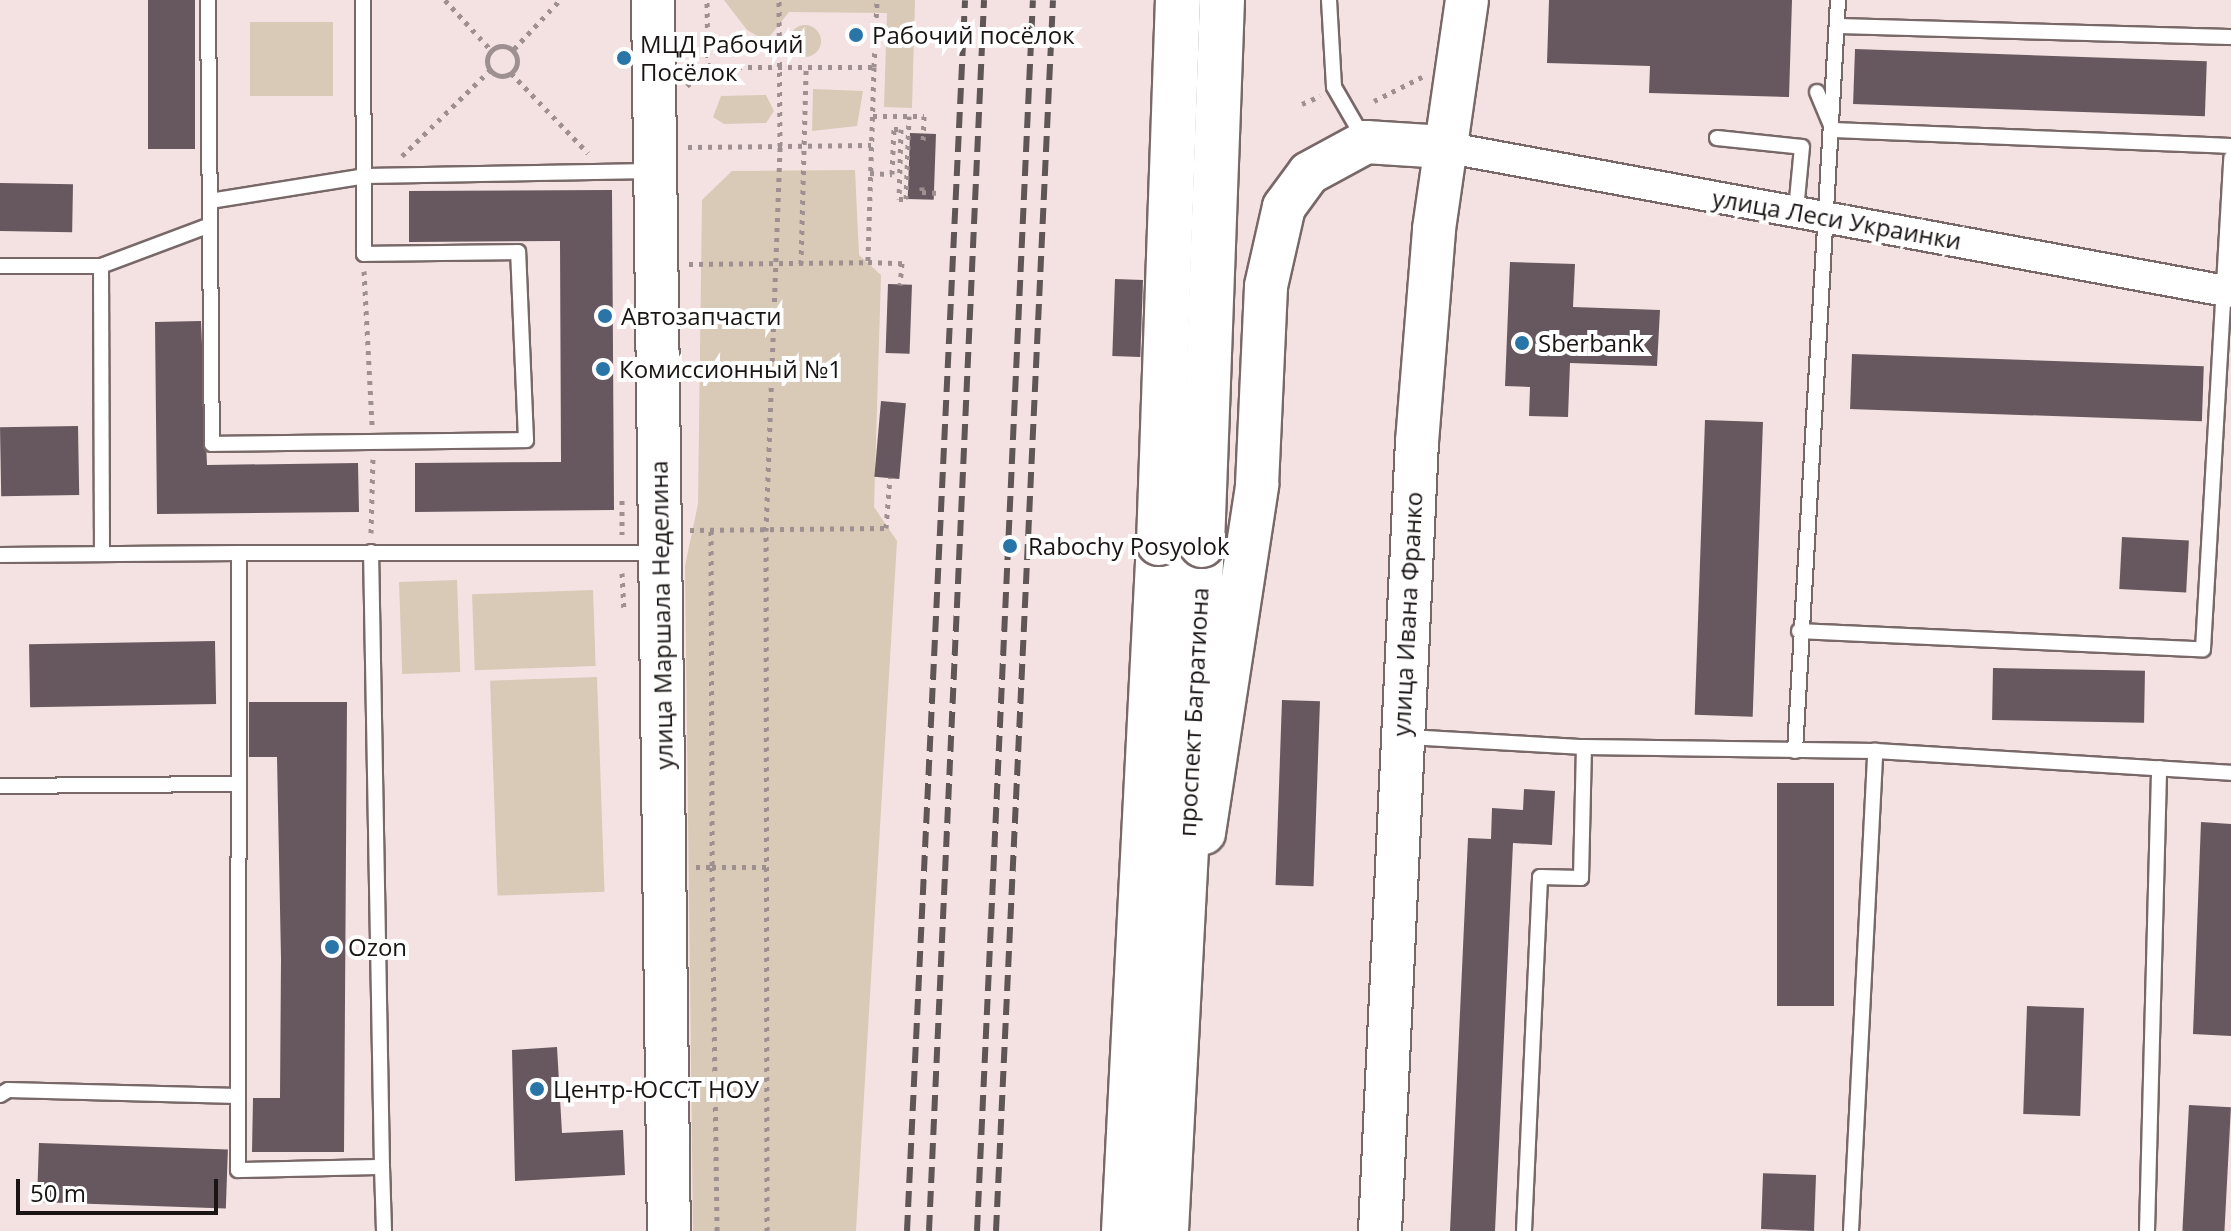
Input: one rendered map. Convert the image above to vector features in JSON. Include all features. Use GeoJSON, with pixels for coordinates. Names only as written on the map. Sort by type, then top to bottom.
{"type":"FeatureCollection","features":[{"type":"Feature","properties":{"kind":"main road","name":"проспект Багратиона"},"geometry":{"type":"LineString","coordinates":[[1166,1231],[1178,1011],[1178,0]]}},
{"type":"Feature","properties":{"kind":"main road","name":"проспект Багратиона"},"geometry":{"type":"LineString","coordinates":[[1124,1231],[1222,0]]}},
{"type":"Feature","properties":{"kind":"street","name":"улица Маршала Неделина"},"geometry":{"type":"LineString","coordinates":[[653,0],[676,161],[661,553],[669,1231]]}},
{"type":"Feature","properties":{"kind":"street","name":"улица Ивана Франко"},"geometry":{"type":"LineString","coordinates":[[1380,1231],[1400,736],[1417,442],[1444,147],[1467,0]]}},
{"type":"Feature","properties":{"kind":"street"},"geometry":{"type":"LineString","coordinates":[[1178,1011],[1257,485],[1272,243],[1294,187],[1366,142],[1444,147]]}},
{"type":"Feature","properties":{"kind":"street","name":"улица Леси Украинки"},"geometry":{"type":"LineString","coordinates":[[1444,147],[2228,291]]}},
{"type":"Feature","properties":{"kind":"lane"},"geometry":{"type":"LineString","coordinates":[[208,0],[212,444],[526,440],[518,252],[364,254],[374,176],[363,0]]}},
{"type":"Feature","properties":{"kind":"lane"},"geometry":{"type":"LineString","coordinates":[[1329,0],[1326,37],[1334,87],[1366,142]]}},
{"type":"Feature","properties":{"kind":"lane"},"geometry":{"type":"LineString","coordinates":[[1795,751],[1799,631],[1828,217],[1838,0]]}},
{"type":"Feature","properties":{"kind":"lane"},"geometry":{"type":"LineString","coordinates":[[1837,26],[2231,37]]}},
{"type":"Feature","properties":{"kind":"lane"},"geometry":{"type":"LineString","coordinates":[[1817,92],[1833,130]]}},
{"type":"Feature","properties":{"kind":"lane"},"geometry":{"type":"LineString","coordinates":[[1833,130],[2231,146]]}},
{"type":"Feature","properties":{"kind":"lane"},"geometry":{"type":"LineString","coordinates":[[1717,138],[1802,147],[1796,211]]}},
{"type":"Feature","properties":{"kind":"lane"},"geometry":{"type":"LineString","coordinates":[[1799,631],[2203,649],[2228,291],[2231,158]]}},
{"type":"Feature","properties":{"kind":"lane"},"geometry":{"type":"LineString","coordinates":[[210,201],[374,176],[605,172],[676,161]]}},
{"type":"Feature","properties":{"kind":"lane"},"geometry":{"type":"LineString","coordinates":[[0,266],[101,266],[210,225]]}},
{"type":"Feature","properties":{"kind":"lane"},"geometry":{"type":"LineString","coordinates":[[101,266],[102,554]]}},
{"type":"Feature","properties":{"kind":"lane"},"geometry":{"type":"LineString","coordinates":[[371,552],[384,1231]]}},
{"type":"Feature","properties":{"kind":"lane"},"geometry":{"type":"LineString","coordinates":[[239,553],[234,784],[238,1170],[382,1167]]}},
{"type":"Feature","properties":{"kind":"lane"},"geometry":{"type":"LineString","coordinates":[[0,555],[661,553]]}},
{"type":"Feature","properties":{"kind":"lane"},"geometry":{"type":"LineString","coordinates":[[1400,736],[1584,747],[1875,751],[2231,773]]}},
{"type":"Feature","properties":{"kind":"lane"},"geometry":{"type":"LineString","coordinates":[[1524,1231],[1540,877],[1581,878],[1584,747]]}},
{"type":"Feature","properties":{"kind":"lane"},"geometry":{"type":"LineString","coordinates":[[1851,1231],[1875,751]]}},
{"type":"Feature","properties":{"kind":"lane"},"geometry":{"type":"LineString","coordinates":[[2147,1231],[2159,768]]}},
{"type":"Feature","properties":{"kind":"lane"},"geometry":{"type":"LineString","coordinates":[[0,786],[234,784]]}},
{"type":"Feature","properties":{"kind":"lane"},"geometry":{"type":"LineString","coordinates":[[0,1095],[8,1090],[238,1096]]}},
{"type":"Feature","properties":{"kind":"path"},"geometry":{"type":"LineString","coordinates":[[374,176],[490,70],[491,50],[445,0]]}},
{"type":"Feature","properties":{"kind":"path"},"geometry":{"type":"LineString","coordinates":[[491,50],[514,49],[560,0]]}},
{"type":"Feature","properties":{"kind":"path"},"geometry":{"type":"LineString","coordinates":[[707,0],[708,67]]}},
{"type":"Feature","properties":{"kind":"path"},"geometry":{"type":"LineString","coordinates":[[767,1231],[766,531],[780,146],[779,0]]}},
{"type":"Feature","properties":{"kind":"path"},"geometry":{"type":"LineString","coordinates":[[868,262],[877,0]]}},
{"type":"Feature","properties":{"kind":"path"},"geometry":{"type":"LineString","coordinates":[[511,73],[518,61],[514,49]]}},
{"type":"Feature","properties":{"kind":"path"},"geometry":{"type":"LineString","coordinates":[[686,102],[686,87],[708,67],[874,67]]}},
{"type":"Feature","properties":{"kind":"path"},"geometry":{"type":"LineString","coordinates":[[801,264],[806,67]]}},
{"type":"Feature","properties":{"kind":"path"},"geometry":{"type":"LineString","coordinates":[[490,70],[511,73],[605,172]]}},
{"type":"Feature","properties":{"kind":"path"},"geometry":{"type":"LineString","coordinates":[[1374,101],[1427,74]]}},
{"type":"Feature","properties":{"kind":"path"},"geometry":{"type":"LineString","coordinates":[[1302,104],[1321,95]]}},
{"type":"Feature","properties":{"kind":"path"},"geometry":{"type":"LineString","coordinates":[[872,116],[924,116],[923,144]]}},
{"type":"Feature","properties":{"kind":"path"},"geometry":{"type":"LineString","coordinates":[[870,173],[892,174],[894,129],[901,129],[899,199],[906,199],[909,116]]}},
{"type":"Feature","properties":{"kind":"path"},"geometry":{"type":"LineString","coordinates":[[686,132],[676,161],[780,146],[871,145]]}},
{"type":"Feature","properties":{"kind":"path"},"geometry":{"type":"LineString","coordinates":[[922,187],[922,192],[940,193]]}},
{"type":"Feature","properties":{"kind":"path"},"geometry":{"type":"LineString","coordinates":[[364,254],[373,443],[371,552]]}},
{"type":"Feature","properties":{"kind":"path"},"geometry":{"type":"LineString","coordinates":[[687,264],[902,263],[900,285]]}},
{"type":"Feature","properties":{"kind":"path"},"geometry":{"type":"LineString","coordinates":[[766,531],[886,528],[890,477]]}},
{"type":"Feature","properties":{"kind":"path"},"geometry":{"type":"LineString","coordinates":[[711,531],[717,1231]]}},
{"type":"Feature","properties":{"kind":"path"},"geometry":{"type":"LineString","coordinates":[[665,868],[766,867]]}},
{"type":"Feature","properties":{"kind":"shaded area"},"geometry":{"type":"Polygon","coordinates":[[[724,0],[915,0],[912,108],[884,107],[887,13],[789,12],[766,41],[747,30],[724,0]]]}},
{"type":"Feature","properties":{"kind":"shaded area"},"geometry":{"type":"Polygon","coordinates":[[[250,22],[333,22],[333,96],[250,96],[250,22]]]}},
{"type":"Feature","properties":{"kind":"shaded area"},"geometry":{"type":"Polygon","coordinates":[[[805,25],[816,30],[821,41],[816,52],[805,57],[794,52],[789,41],[794,30],[805,25]]]}},
{"type":"Feature","properties":{"kind":"shaded area"},"geometry":{"type":"Polygon","coordinates":[[[813,89],[863,91],[857,126],[812,131],[813,89]]]}},
{"type":"Feature","properties":{"kind":"shaded area"},"geometry":{"type":"Polygon","coordinates":[[[766,95],[774,111],[766,123],[724,124],[713,117],[721,96],[766,95]]]}},
{"type":"Feature","properties":{"kind":"shaded area"},"geometry":{"type":"Polygon","coordinates":[[[855,170],[859,255],[881,275],[874,507],[897,541],[856,1231],[693,1231],[685,566],[698,504],[702,200],[732,171],[855,170]]]}},
{"type":"Feature","properties":{"kind":"shaded area"},"geometry":{"type":"Polygon","coordinates":[[[457,580],[460,672],[402,674],[399,582],[457,580]]]}},
{"type":"Feature","properties":{"kind":"shaded area"},"geometry":{"type":"Polygon","coordinates":[[[593,590],[596,666],[475,670],[472,594],[593,590]]]}},
{"type":"Feature","properties":{"kind":"shaded area"},"geometry":{"type":"Polygon","coordinates":[[[597,677],[605,892],[498,896],[490,681],[597,677]]]}},
{"type":"Feature","properties":{"kind":"building"},"geometry":{"type":"Polygon","coordinates":[[[148,0],[195,0],[195,149],[148,149],[148,0]]]}},
{"type":"Feature","properties":{"kind":"building"},"geometry":{"type":"Polygon","coordinates":[[[1549,0],[1792,0],[1789,97],[1649,93],[1650,66],[1547,63],[1549,0]]]}},
{"type":"Feature","properties":{"kind":"building"},"geometry":{"type":"Polygon","coordinates":[[[1855,49],[2207,61],[2205,116],[1853,104],[1855,49]]]}},
{"type":"Feature","properties":{"kind":"building"},"geometry":{"type":"Polygon","coordinates":[[[910,133],[936,134],[934,200],[908,199],[910,133]]]}},
{"type":"Feature","properties":{"kind":"building"},"geometry":{"type":"Polygon","coordinates":[[[0,183],[73,184],[72,232],[0,231],[0,183]]]}},
{"type":"Feature","properties":{"kind":"building"},"geometry":{"type":"Polygon","coordinates":[[[612,190],[614,510],[415,512],[415,463],[561,462],[560,241],[409,242],[409,191],[612,190]]]}},
{"type":"Feature","properties":{"kind":"building"},"geometry":{"type":"Polygon","coordinates":[[[1510,262],[1575,264],[1573,307],[1660,310],[1657,366],[1570,363],[1568,417],[1529,416],[1530,387],[1505,386],[1510,262]]]}},
{"type":"Feature","properties":{"kind":"building"},"geometry":{"type":"Polygon","coordinates":[[[1115,279],[1143,280],[1140,357],[1112,356],[1115,279]]]}},
{"type":"Feature","properties":{"kind":"building"},"geometry":{"type":"Polygon","coordinates":[[[888,284],[912,285],[910,354],[886,353],[888,284]]]}},
{"type":"Feature","properties":{"kind":"building"},"geometry":{"type":"Polygon","coordinates":[[[201,321],[207,465],[358,463],[359,512],[157,514],[155,322],[201,321]]]}},
{"type":"Feature","properties":{"kind":"building"},"geometry":{"type":"Polygon","coordinates":[[[1852,354],[2204,366],[2202,421],[1850,409],[1852,354]]]}},
{"type":"Feature","properties":{"kind":"building"},"geometry":{"type":"Polygon","coordinates":[[[881,401],[906,403],[899,479],[874,477],[881,401]]]}},
{"type":"Feature","properties":{"kind":"building"},"geometry":{"type":"Polygon","coordinates":[[[1705,420],[1763,422],[1753,717],[1695,715],[1705,420]]]}},
{"type":"Feature","properties":{"kind":"building"},"geometry":{"type":"Polygon","coordinates":[[[78,426],[79,495],[1,496],[0,427],[78,426]]]}},
{"type":"Feature","properties":{"kind":"building"},"geometry":{"type":"Polygon","coordinates":[[[2122,537],[2189,541],[2186,592],[2119,589],[2122,537]]]}},
{"type":"Feature","properties":{"kind":"building"},"geometry":{"type":"Polygon","coordinates":[[[215,641],[216,704],[30,707],[29,644],[215,641]]]}},
{"type":"Feature","properties":{"kind":"building"},"geometry":{"type":"Polygon","coordinates":[[[1993,668],[2145,671],[2144,723],[1992,720],[1993,668]]]}},
{"type":"Feature","properties":{"kind":"building"},"geometry":{"type":"Polygon","coordinates":[[[1282,700],[1320,701],[1314,886],[1276,885],[1282,700]]]}},
{"type":"Feature","properties":{"kind":"building"},"geometry":{"type":"Polygon","coordinates":[[[249,702],[347,702],[344,1152],[252,1152],[253,1098],[280,1098],[281,958],[277,757],[249,757],[249,702]]]}},
{"type":"Feature","properties":{"kind":"building"},"geometry":{"type":"Polygon","coordinates":[[[1777,783],[1834,783],[1834,1006],[1777,1006],[1777,783]]]}},
{"type":"Feature","properties":{"kind":"building"},"geometry":{"type":"Polygon","coordinates":[[[1524,789],[1555,791],[1552,845],[1513,843],[1495,1231],[1450,1231],[1468,838],[1491,839],[1492,808],[1523,810],[1524,789]]]}},
{"type":"Feature","properties":{"kind":"building"},"geometry":{"type":"Polygon","coordinates":[[[2201,822],[2231,824],[2231,1036],[2193,1034],[2201,822]]]}},
{"type":"Feature","properties":{"kind":"building"},"geometry":{"type":"Polygon","coordinates":[[[2027,1006],[2084,1008],[2080,1116],[2023,1114],[2027,1006]]]}},
{"type":"Feature","properties":{"kind":"building","name":"Центр-ЮССТ НОУ"},"geometry":{"type":"Polygon","coordinates":[[[557,1047],[562,1133],[623,1130],[625,1175],[515,1181],[512,1050],[557,1047]]]}},
{"type":"Feature","properties":{"kind":"building"},"geometry":{"type":"Polygon","coordinates":[[[2189,1105],[2231,1107],[2224,1231],[2182,1231],[2189,1105]]]}},
{"type":"Feature","properties":{"kind":"building"},"geometry":{"type":"Polygon","coordinates":[[[39,1143],[228,1150],[226,1209],[37,1202],[39,1143]]]}},
{"type":"Feature","properties":{"kind":"building"},"geometry":{"type":"Polygon","coordinates":[[[1763,1173],[1816,1175],[1814,1231],[1761,1229],[1763,1173]]]}},
{"type":"Feature","properties":{"kind":"railway"},"geometry":{"type":"LineString","coordinates":[[907,1231],[965,0]]}},
{"type":"Feature","properties":{"kind":"railway"},"geometry":{"type":"LineString","coordinates":[[929,1231],[984,0]]}},
{"type":"Feature","properties":{"kind":"railway"},"geometry":{"type":"LineString","coordinates":[[977,1231],[1033,0]]}},
{"type":"Feature","properties":{"kind":"railway"},"geometry":{"type":"LineString","coordinates":[[996,1231],[1053,0]]}},
{"type":"Feature","properties":{"kind":"place","name":"Рабочий посёлок"},"geometry":{"type":"Point","coordinates":[856,35]}},
{"type":"Feature","properties":{"kind":"place","name":"МЦД Рабочий Посёлок"},"geometry":{"type":"Point","coordinates":[624,58]}},
{"type":"Feature","properties":{"kind":"place","name":"Автозапчасти"},"geometry":{"type":"Point","coordinates":[605,316]}},
{"type":"Feature","properties":{"kind":"place","name":"Sberbank"},"geometry":{"type":"Point","coordinates":[1522,343]}},
{"type":"Feature","properties":{"kind":"place","name":"Комиссионный №1"},"geometry":{"type":"Point","coordinates":[603,369]}},
{"type":"Feature","properties":{"kind":"place","name":"Rabochy Posyolok"},"geometry":{"type":"Point","coordinates":[1010,546]}},
{"type":"Feature","properties":{"kind":"place","name":"Ozon"},"geometry":{"type":"Point","coordinates":[332,947]}},
{"type":"Feature","properties":{"kind":"place","name":"Центр-ЮССТ НОУ"},"geometry":{"type":"Point","coordinates":[537,1089]}}]}
